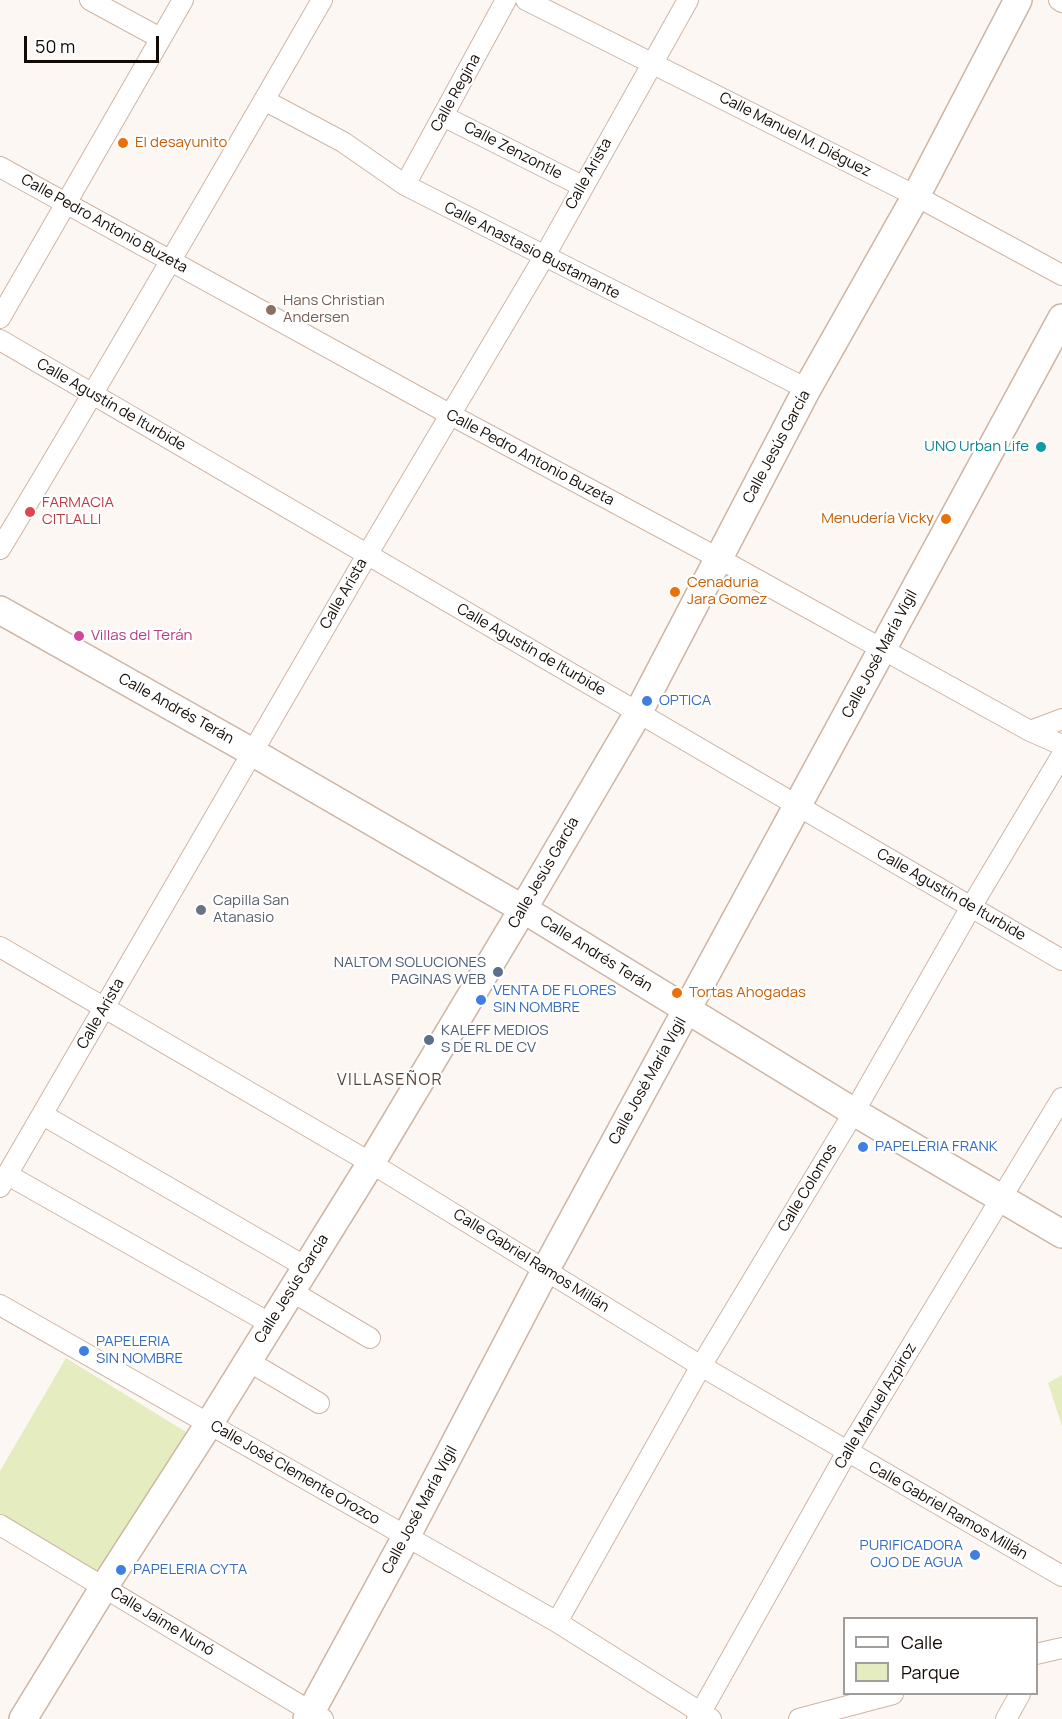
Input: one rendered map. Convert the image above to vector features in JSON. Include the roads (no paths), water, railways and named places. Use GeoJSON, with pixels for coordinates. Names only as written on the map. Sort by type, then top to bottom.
{"type":"FeatureCollection","features":[{"type":"Feature","properties":{"kind":"street"},"geometry":{"type":"LineString","coordinates":[[90,0],[160,38]]}},
{"type":"Feature","properties":{"kind":"street"},"geometry":{"type":"LineString","coordinates":[[0,318],[183,0]]}},
{"type":"Feature","properties":{"kind":"street"},"geometry":{"type":"LineString","coordinates":[[0,549],[93,395],[169,260],[322,0]]}},
{"type":"Feature","properties":{"kind":"street","name":"Calle Regina"},"geometry":{"type":"LineString","coordinates":[[405,185],[506,0]]}},
{"type":"Feature","properties":{"kind":"street","name":"Calle Manuel M. Diéguez"},"geometry":{"type":"LineString","coordinates":[[526,0],[916,196],[1062,275]]}},
{"type":"Feature","properties":{"kind":"street","name":"Calle Arista"},"geometry":{"type":"LineString","coordinates":[[4,1181],[367,555],[544,257],[651,62],[688,0]]}},
{"type":"Feature","properties":{"kind":"street","name":"Calle Jesús García"},"geometry":{"type":"LineString","coordinates":[[23,1719],[306,1268],[523,909],[638,713],[807,389],[916,196],[1018,0]]}},
{"type":"Feature","properties":{"kind":"street","name":"Calle Anastasio Bustamante"},"geometry":{"type":"LineString","coordinates":[[264,100],[343,142],[405,185],[807,389]]}},
{"type":"Feature","properties":{"kind":"street","name":"Calle Zenzontle"},"geometry":{"type":"LineString","coordinates":[[443,116],[582,186]]}},
{"type":"Feature","properties":{"kind":"street","name":"Calle Pedro Antonio Buzeta"},"geometry":{"type":"LineString","coordinates":[[0,167],[450,416],[718,558],[1030,731],[1062,745]]}},
{"type":"Feature","properties":{"kind":"street","name":"Calle José María Vigil"},"geometry":{"type":"LineString","coordinates":[[313,1717],[546,1269],[1062,318]]}},
{"type":"Feature","properties":{"kind":"street","name":"Calle Agustín de Iturbide"},"geometry":{"type":"LineString","coordinates":[[0,340],[1062,960]]}},
{"type":"Feature","properties":{"kind":"street","name":"Calle Andrés Terán"},"geometry":{"type":"LineString","coordinates":[[0,610],[523,909],[854,1112],[1062,1234]]}},
{"type":"Feature","properties":{"kind":"street"},"geometry":{"type":"LineString","coordinates":[[1030,731],[1062,719]]}},
{"type":"Feature","properties":{"kind":"street","name":"Calle Colomos"},"geometry":{"type":"LineString","coordinates":[[557,1622],[701,1366],[854,1112],[970,907],[1062,755]]}},
{"type":"Feature","properties":{"kind":"street","name":"Calle Gabriel Ramos Millán"},"geometry":{"type":"LineString","coordinates":[[0,947],[370,1163],[701,1366],[1062,1576]]}},
{"type":"Feature","properties":{"kind":"street","name":"Calle Manuel Azpiroz"},"geometry":{"type":"LineString","coordinates":[[703,1717],[848,1452],[1062,1098]]}},
{"type":"Feature","properties":{"kind":"street"},"geometry":{"type":"LineString","coordinates":[[43,1115],[306,1268]]}},
{"type":"Feature","properties":{"kind":"street"},"geometry":{"type":"LineString","coordinates":[[4,1181],[271,1324]]}},
{"type":"Feature","properties":{"kind":"street"},"geometry":{"type":"LineString","coordinates":[[291,1291],[370,1338]]}},
{"type":"Feature","properties":{"kind":"street","name":"Calle José Clemente Orozco"},"geometry":{"type":"LineString","coordinates":[[0,1305],[557,1622],[703,1717]]}},
{"type":"Feature","properties":{"kind":"street"},"geometry":{"type":"LineString","coordinates":[[248,1361],[319,1403]]}},
{"type":"Feature","properties":{"kind":"street","name":"Calle Jaime Nunó"},"geometry":{"type":"LineString","coordinates":[[0,1526],[104,1587],[313,1717]]}},
{"type":"Feature","properties":{"kind":"street"},"geometry":{"type":"LineString","coordinates":[[1038,1657],[1062,1648]]}},
{"type":"Feature","properties":{"kind":"street"},"geometry":{"type":"LineString","coordinates":[[799,1719],[889,1695]]}},
{"type":"Feature","properties":{"kind":"street"},"geometry":{"type":"LineString","coordinates":[[1006,1719],[1019,1695]]}},
{"type":"Feature","properties":{"kind":"place","name":"El desayunito"},"geometry":{"type":"Point","coordinates":[123,143]}},
{"type":"Feature","properties":{"kind":"place","name":"Hans Christian Andersen"},"geometry":{"type":"Point","coordinates":[271,310]}},
{"type":"Feature","properties":{"kind":"place","name":"UNO Urban Life"},"geometry":{"type":"Point","coordinates":[1041,447]}},
{"type":"Feature","properties":{"kind":"place","name":"FARMACIA CITLALLI"},"geometry":{"type":"Point","coordinates":[30,512]}},
{"type":"Feature","properties":{"kind":"place","name":"Menudería Vicky"},"geometry":{"type":"Point","coordinates":[946,519]}},
{"type":"Feature","properties":{"kind":"place","name":"Cenaduria Jara Gomez"},"geometry":{"type":"Point","coordinates":[675,592]}},
{"type":"Feature","properties":{"kind":"place","name":"Villas del Terán"},"geometry":{"type":"Point","coordinates":[79,636]}},
{"type":"Feature","properties":{"kind":"place","name":"OPTICA"},"geometry":{"type":"Point","coordinates":[647,701]}},
{"type":"Feature","properties":{"kind":"place","name":"Capilla San Atanasio"},"geometry":{"type":"Point","coordinates":[201,910]}},
{"type":"Feature","properties":{"kind":"place","name":"NALTOM SOLUCIONES PAGINAS WEB"},"geometry":{"type":"Point","coordinates":[498,972]}},
{"type":"Feature","properties":{"kind":"place","name":"Tortas Ahogadas"},"geometry":{"type":"Point","coordinates":[677,993]}},
{"type":"Feature","properties":{"kind":"place","name":"VENTA DE FLORES SIN NOMBRE"},"geometry":{"type":"Point","coordinates":[481,1000]}},
{"type":"Feature","properties":{"kind":"place","name":"KALEFF MEDIOS S DE RL DE CV"},"geometry":{"type":"Point","coordinates":[429,1040]}},
{"type":"Feature","properties":{"kind":"place","name":"PAPELERIA FRANK"},"geometry":{"type":"Point","coordinates":[863,1147]}},
{"type":"Feature","properties":{"kind":"place","name":"PAPELERIA SIN NOMBRE"},"geometry":{"type":"Point","coordinates":[84,1351]}},
{"type":"Feature","properties":{"kind":"place","name":"PURIFICADORA OJO DE AGUA"},"geometry":{"type":"Point","coordinates":[975,1555]}},
{"type":"Feature","properties":{"kind":"place","name":"PAPELERIA CYTA"},"geometry":{"type":"Point","coordinates":[121,1570]}},
{"type":"Feature","properties":{"kind":"district","name":"VILLASEÑOR"},"geometry":{"type":"Point","coordinates":[390,1081]}}]}
